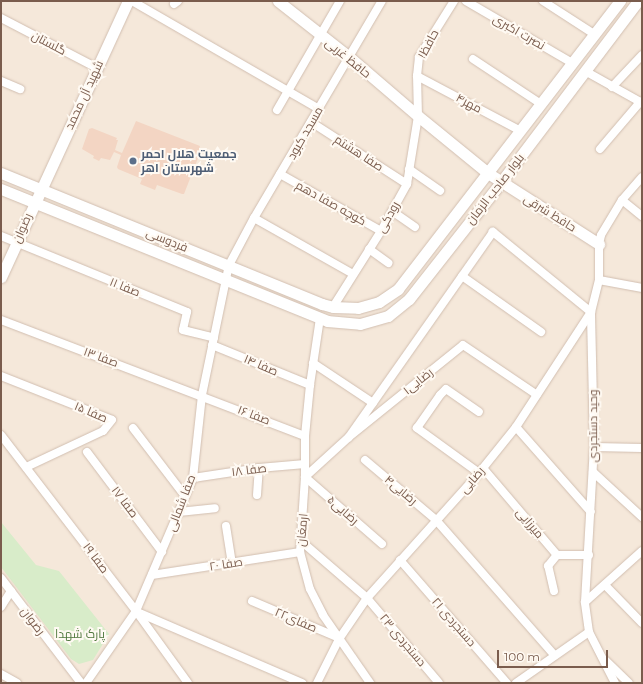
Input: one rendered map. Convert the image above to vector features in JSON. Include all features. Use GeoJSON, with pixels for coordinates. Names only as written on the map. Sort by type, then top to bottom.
{"type":"FeatureCollection","features":[{"type":"Feature","properties":{"kind":"main road","name":"شهید آل محمد"},"geometry":{"type":"LineString","coordinates":[[34,202],[128,1]]}},
{"type":"Feature","properties":{"kind":"main road","name":"حافظ غربی"},"geometry":{"type":"LineString","coordinates":[[278,1],[348,56],[418,116]]}},
{"type":"Feature","properties":{"kind":"main road","name":"بلوار صاحب الزمان"},"geometry":{"type":"LineString","coordinates":[[332,307],[358,308],[379,302],[398,289],[620,1]]}},
{"type":"Feature","properties":{"kind":"main road","name":"بلوار صاحب الزمان"},"geometry":{"type":"LineString","coordinates":[[320,318],[327,321],[360,324],[388,316],[409,299],[501,182],[638,1]]}},
{"type":"Feature","properties":{"kind":"main road"},"geometry":{"type":"LineString","coordinates":[[418,116],[488,173]]}},
{"type":"Feature","properties":{"kind":"main road","name":"فردوسی"},"geometry":{"type":"LineString","coordinates":[[1,173],[332,307]]}},
{"type":"Feature","properties":{"kind":"main road","name":"حافظ شرقی"},"geometry":{"type":"LineString","coordinates":[[488,173],[599,244]]}},
{"type":"Feature","properties":{"kind":"main road","name":"فردوسی"},"geometry":{"type":"LineString","coordinates":[[1,189],[320,318]]}},
{"type":"Feature","properties":{"kind":"main road","name":"رضوان"},"geometry":{"type":"LineString","coordinates":[[1,276],[34,202]]}},
{"type":"Feature","properties":{"kind":"street"},"geometry":{"type":"LineString","coordinates":[[132,1],[319,109]]}},
{"type":"Feature","properties":{"kind":"street"},"geometry":{"type":"LineString","coordinates":[[277,110],[340,1]]}},
{"type":"Feature","properties":{"kind":"street","name":"حافظ۱"},"geometry":{"type":"LineString","coordinates":[[418,116],[416,76],[419,57],[454,1]]}},
{"type":"Feature","properties":{"kind":"street","name":"نصرت اکبری"},"geometry":{"type":"LineString","coordinates":[[466,1],[572,63]]}},
{"type":"Feature","properties":{"kind":"street"},"geometry":{"type":"LineString","coordinates":[[543,1],[594,34]]}},
{"type":"Feature","properties":{"kind":"street","name":"مسجد کبود"},"geometry":{"type":"LineString","coordinates":[[226,280],[229,265],[254,218],[319,109],[379,2]]}},
{"type":"Feature","properties":{"kind":"street","name":"گلستان"},"geometry":{"type":"LineString","coordinates":[[1,18],[97,68]]}},
{"type":"Feature","properties":{"kind":"street"},"geometry":{"type":"LineString","coordinates":[[612,87],[642,55]]}},
{"type":"Feature","properties":{"kind":"street"},"geometry":{"type":"LineString","coordinates":[[473,59],[541,104]]}},
{"type":"Feature","properties":{"kind":"street"},"geometry":{"type":"LineString","coordinates":[[585,71],[641,103],[600,148]]}},
{"type":"Feature","properties":{"kind":"street","name":"مهر۴"},"geometry":{"type":"LineString","coordinates":[[416,76],[521,131]]}},
{"type":"Feature","properties":{"kind":"street"},"geometry":{"type":"LineString","coordinates":[[1,81],[20,89]]}},
{"type":"Feature","properties":{"kind":"street","name":"رودکی"},"geometry":{"type":"LineString","coordinates":[[332,307],[381,231],[406,184],[418,116]]}},
{"type":"Feature","properties":{"kind":"street","name":"صفا هشتم"},"geometry":{"type":"LineString","coordinates":[[311,122],[406,184]]}},
{"type":"Feature","properties":{"kind":"street"},"geometry":{"type":"LineString","coordinates":[[409,169],[440,191]]}},
{"type":"Feature","properties":{"kind":"street","name":"کوچه صفا دهم"},"geometry":{"type":"LineString","coordinates":[[280,174],[381,231]]}},
{"type":"Feature","properties":{"kind":"street","name":"وحید دستجردی"},"geometry":{"type":"LineString","coordinates":[[615,683],[589,632],[585,602],[589,555],[594,447],[591,312],[599,280],[599,244],[602,235],[622,200],[642,178]]}},
{"type":"Feature","properties":{"kind":"street"},"geometry":{"type":"LineString","coordinates":[[622,200],[642,216]]}},
{"type":"Feature","properties":{"kind":"street"},"geometry":{"type":"LineString","coordinates":[[392,211],[415,228]]}},
{"type":"Feature","properties":{"kind":"street"},"geometry":{"type":"LineString","coordinates":[[254,218],[353,274]]}},
{"type":"Feature","properties":{"kind":"street"},"geometry":{"type":"LineString","coordinates":[[349,437],[493,232],[591,312]]}},
{"type":"Feature","properties":{"kind":"street"},"geometry":{"type":"LineString","coordinates":[[1,236],[16,242]]}},
{"type":"Feature","properties":{"kind":"street","name":"صفا ۱۱"},"geometry":{"type":"LineString","coordinates":[[16,242],[187,312],[183,330],[213,342]]}},
{"type":"Feature","properties":{"kind":"street"},"geometry":{"type":"LineString","coordinates":[[369,249],[388,263]]}},
{"type":"Feature","properties":{"kind":"street"},"geometry":{"type":"LineString","coordinates":[[462,276],[541,332]]}},
{"type":"Feature","properties":{"kind":"street","name":"صفا شمالی"},"geometry":{"type":"LineString","coordinates":[[86,683],[136,611],[193,478],[202,395],[226,280]]}},
{"type":"Feature","properties":{"kind":"street"},"geometry":{"type":"LineString","coordinates":[[599,280],[642,288]]}},
{"type":"Feature","properties":{"kind":"street","name":"رضایی"},"geometry":{"type":"LineString","coordinates":[[339,639],[367,598],[481,471],[516,427],[591,312]]}},
{"type":"Feature","properties":{"kind":"street","name":"ارمغان"},"geometry":{"type":"LineString","coordinates":[[320,318],[310,385],[305,436],[305,477],[300,552],[310,589],[323,615],[370,683]]}},
{"type":"Feature","properties":{"kind":"street","name":"صفا ۱۳"},"geometry":{"type":"LineString","coordinates":[[1,320],[202,395]]}},
{"type":"Feature","properties":{"kind":"street","name":"صفا ۱۴"},"geometry":{"type":"LineString","coordinates":[[213,342],[310,385]]}},
{"type":"Feature","properties":{"kind":"street","name":"رضایی۱"},"geometry":{"type":"LineString","coordinates":[[305,477],[349,437],[463,345],[537,395]]}},
{"type":"Feature","properties":{"kind":"street"},"geometry":{"type":"LineString","coordinates":[[313,363],[373,403]]}},
{"type":"Feature","properties":{"kind":"street","name":"صفا ۱۵"},"geometry":{"type":"LineString","coordinates":[[1,376],[112,420],[103,431],[26,467]]}},
{"type":"Feature","properties":{"kind":"street","name":"میرزایی"},"geometry":{"type":"LineString","coordinates":[[479,412],[446,389],[440,395],[417,428],[481,471],[557,554]]}},
{"type":"Feature","properties":{"kind":"street","name":"صفا ۱۶"},"geometry":{"type":"LineString","coordinates":[[202,395],[305,436]]}},
{"type":"Feature","properties":{"kind":"street"},"geometry":{"type":"LineString","coordinates":[[516,427],[591,512]]}},
{"type":"Feature","properties":{"kind":"street"},"geometry":{"type":"LineString","coordinates":[[133,428],[186,496]]}},
{"type":"Feature","properties":{"kind":"street","name":"صفا ۱۹"},"geometry":{"type":"LineString","coordinates":[[1,435],[136,611],[188,683]]}},
{"type":"Feature","properties":{"kind":"street"},"geometry":{"type":"LineString","coordinates":[[594,447],[642,448]]}},
{"type":"Feature","properties":{"kind":"street","name":"صفا ۱۷"},"geometry":{"type":"LineString","coordinates":[[87,452],[162,552]]}},
{"type":"Feature","properties":{"kind":"street","name":"رضایی۴"},"geometry":{"type":"LineString","coordinates":[[365,460],[436,520],[554,655]]}},
{"type":"Feature","properties":{"kind":"street","name":"صفا ۱۸"},"geometry":{"type":"LineString","coordinates":[[193,478],[259,468],[304,464]]}},
{"type":"Feature","properties":{"kind":"street"},"geometry":{"type":"LineString","coordinates":[[257,495],[259,468]]}},
{"type":"Feature","properties":{"kind":"street"},"geometry":{"type":"LineString","coordinates":[[593,472],[642,517]]}},
{"type":"Feature","properties":{"kind":"street","name":"رضایی۵"},"geometry":{"type":"LineString","coordinates":[[305,477],[382,544]]}},
{"type":"Feature","properties":{"kind":"street"},"geometry":{"type":"LineString","coordinates":[[179,512],[215,508]]}},
{"type":"Feature","properties":{"kind":"street"},"geometry":{"type":"LineString","coordinates":[[226,526],[232,563]]}},
{"type":"Feature","properties":{"kind":"street","name":"دستجردی ۲۳"},"geometry":{"type":"LineString","coordinates":[[301,541],[367,598],[439,683]]}},
{"type":"Feature","properties":{"kind":"street"},"geometry":{"type":"LineString","coordinates":[[585,602],[642,551]]}},
{"type":"Feature","properties":{"kind":"street","name":"صفا ۲۰"},"geometry":{"type":"LineString","coordinates":[[152,575],[300,552]]}},
{"type":"Feature","properties":{"kind":"street"},"geometry":{"type":"LineString","coordinates":[[554,591],[548,566],[557,554],[589,555]]}},
{"type":"Feature","properties":{"kind":"street","name":"دستجردی ۲۱"},"geometry":{"type":"LineString","coordinates":[[400,560],[507,683]]}},
{"type":"Feature","properties":{"kind":"street","name":"رضوان"},"geometry":{"type":"LineString","coordinates":[[1,578],[80,683]]}},
{"type":"Feature","properties":{"kind":"street"},"geometry":{"type":"LineString","coordinates":[[605,585],[642,623]]}},
{"type":"Feature","properties":{"kind":"street"},"geometry":{"type":"LineString","coordinates":[[1,607],[11,591]]}},
{"type":"Feature","properties":{"kind":"street","name":"صفای۲۲"},"geometry":{"type":"LineString","coordinates":[[252,601],[339,639]]}},
{"type":"Feature","properties":{"kind":"street"},"geometry":{"type":"LineString","coordinates":[[136,611],[302,683]]}},
{"type":"Feature","properties":{"kind":"street"},"geometry":{"type":"LineString","coordinates":[[516,683],[589,632]]}},
{"type":"Feature","properties":{"kind":"street"},"geometry":{"type":"LineString","coordinates":[[317,683],[339,639]]}},
{"type":"Feature","properties":{"kind":"street"},"geometry":{"type":"LineString","coordinates":[[600,656],[629,683]]}},
{"type":"Feature","properties":{"kind":"street"},"geometry":{"type":"LineString","coordinates":[[1,674],[17,683]]}},
{"type":"Feature","properties":{"kind":"shaded area"},"geometry":{"type":"Polygon","coordinates":[[[1,1],[642,1],[642,683],[1,683],[1,1]]]}},
{"type":"Feature","properties":{"kind":"green space","name":"پارک شهدا"},"geometry":{"type":"Polygon","coordinates":[[[1,522],[36,565],[59,571],[109,634],[93,660],[79,664],[71,659],[1,567],[1,522]]]}},
{"type":"Feature","properties":{"kind":"building"},"geometry":{"type":"Polygon","coordinates":[[[136,121],[200,146],[198,153],[200,153],[184,194],[157,185],[155,190],[140,184],[142,179],[118,169],[117,167],[121,155],[114,152],[110,160],[101,158],[99,161],[93,158],[94,156],[82,149],[89,129],[92,128],[117,138],[116,140],[118,140],[115,150],[122,153],[136,121]]]}},
{"type":"Feature","properties":{"kind":"place","name":"جمعیت هلال احمر شهرستان اهر"},"geometry":{"type":"Point","coordinates":[133,161]}}]}
